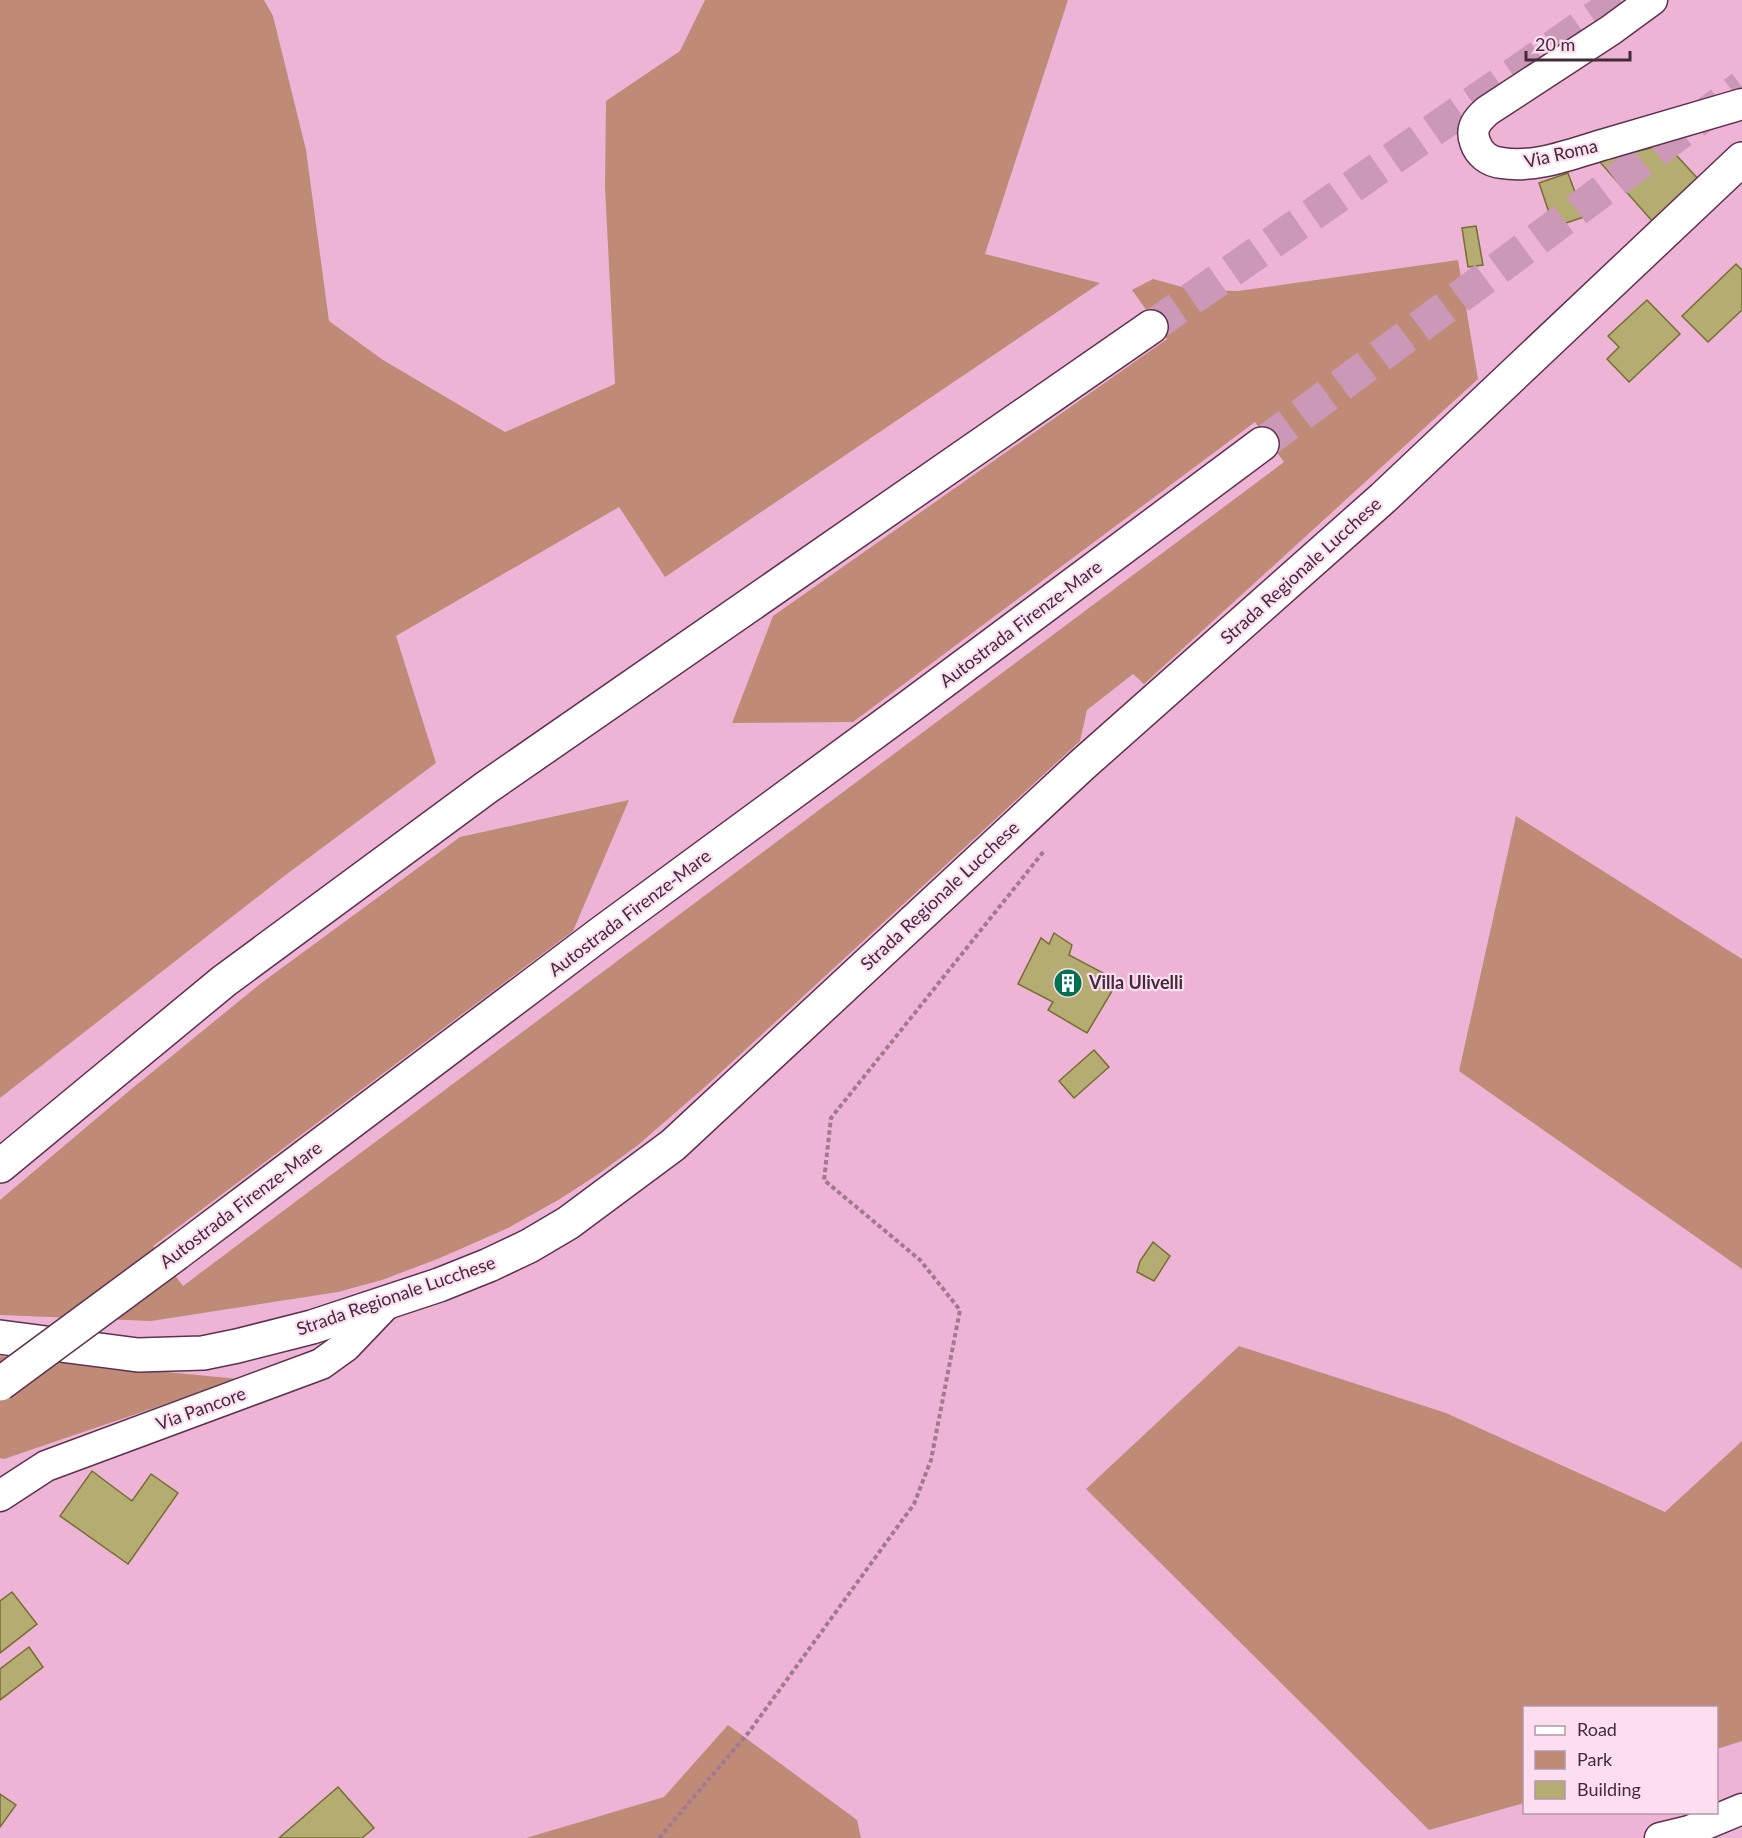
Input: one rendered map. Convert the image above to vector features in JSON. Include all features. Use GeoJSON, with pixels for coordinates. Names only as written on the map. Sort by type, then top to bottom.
{"type":"FeatureCollection","features":[{"type":"Feature","properties":{"kind":"main road","name":"Strada Regionale Lucchese"},"geometry":{"type":"LineString","coordinates":[[0,1337],[138,1355],[194,1353],[237,1346],[301,1330],[388,1302],[489,1265],[530,1246],[568,1223],[673,1145],[1082,765],[1383,498],[1740,163]]}},
{"type":"Feature","properties":{"kind":"main road"},"geometry":{"type":"LineString","coordinates":[[0,1166],[225,981],[487,787],[1151,327]]}},
{"type":"Feature","properties":{"kind":"main road","name":"Autostrada Firenze-Mare"},"geometry":{"type":"LineString","coordinates":[[0,1384],[610,927],[1262,444]]}},
{"type":"Feature","properties":{"kind":"street","name":"Via Roma"},"geometry":{"type":"LineString","coordinates":[[1652,0],[1611,30],[1487,111],[1478,119],[1473,128],[1478,150],[1494,162],[1504,164],[1550,160],[1742,104]]}},
{"type":"Feature","properties":{"kind":"street","name":"Via Pancore"},"geometry":{"type":"LineString","coordinates":[[0,1496],[46,1466],[321,1364],[346,1347],[388,1302]]}},
{"type":"Feature","properties":{"kind":"street"},"geometry":{"type":"LineString","coordinates":[[1660,1838],[1689,1831],[1742,1809]]}},
{"type":"Feature","properties":{"kind":"path"},"geometry":{"type":"LineString","coordinates":[[659,1838],[749,1732],[914,1504],[931,1460],[960,1310],[920,1260],[824,1180],[831,1118],[1044,851]]}},
{"type":"Feature","properties":{"kind":"green space"},"geometry":{"type":"Polygon","coordinates":[[[0,0],[264,0],[273,16],[306,150],[329,321],[383,360],[505,432],[615,384],[605,187],[606,101],[680,51],[705,0],[1068,0],[985,254],[1100,283],[665,577],[619,507],[396,636],[436,763],[283,877],[0,1098],[0,0]]]}},
{"type":"Feature","properties":{"kind":"green space"},"geometry":{"type":"Polygon","coordinates":[[[1458,260],[1478,379],[1144,684],[1133,674],[1087,710],[1080,741],[706,1086],[638,1145],[597,1175],[508,1228],[382,1280],[338,1292],[151,1321],[0,1315],[0,1200],[260,984],[460,837],[629,800],[573,931],[153,1246],[183,1286],[1284,462],[1255,422],[853,722],[732,723],[773,616],[1167,339],[1132,290],[1153,279],[1193,290],[1238,291],[1458,260]]]}},
{"type":"Feature","properties":{"kind":"green space"},"geometry":{"type":"Polygon","coordinates":[[[1516,816],[1742,959],[1742,1269],[1459,1071],[1516,816]]]}},
{"type":"Feature","properties":{"kind":"green space"},"geometry":{"type":"Polygon","coordinates":[[[1239,1346],[1446,1413],[1665,1512],[1742,1441],[1742,1741],[1718,1749],[1718,1706],[1523,1706],[1523,1803],[1429,1830],[1086,1489],[1239,1346]]]}},
{"type":"Feature","properties":{"kind":"green space"},"geometry":{"type":"Polygon","coordinates":[[[0,1356],[239,1379],[4,1459],[0,1458],[0,1356]]]}},
{"type":"Feature","properties":{"kind":"green space"},"geometry":{"type":"Polygon","coordinates":[[[728,1725],[857,1820],[861,1838],[526,1838],[664,1797],[728,1725]]]}},
{"type":"Feature","properties":{"kind":"building"},"geometry":{"type":"Polygon","coordinates":[[[1666,144],[1700,181],[1653,222],[1599,161],[1666,144]]]}},
{"type":"Feature","properties":{"kind":"building"},"geometry":{"type":"Polygon","coordinates":[[[1568,173],[1584,217],[1554,227],[1539,183],[1568,173]]]}},
{"type":"Feature","properties":{"kind":"building"},"geometry":{"type":"Polygon","coordinates":[[[1476,226],[1483,265],[1468,267],[1462,228],[1476,226]]]}},
{"type":"Feature","properties":{"kind":"building"},"geometry":{"type":"Polygon","coordinates":[[[1736,264],[1742,270],[1742,310],[1708,342],[1682,316],[1736,264]]]}},
{"type":"Feature","properties":{"kind":"building"},"geometry":{"type":"Polygon","coordinates":[[[1647,300],[1680,334],[1629,382],[1607,359],[1619,347],[1608,336],[1647,300]]]}},
{"type":"Feature","properties":{"kind":"building","name":"Villa Ulivelli"},"geometry":{"type":"Polygon","coordinates":[[[1054,933],[1072,945],[1069,955],[1118,981],[1087,1033],[1048,1010],[1053,1002],[1018,984],[1041,938],[1049,944],[1054,933]]]}},
{"type":"Feature","properties":{"kind":"building"},"geometry":{"type":"Polygon","coordinates":[[[1094,1050],[1109,1067],[1074,1098],[1059,1081],[1094,1050]]]}},
{"type":"Feature","properties":{"kind":"building"},"geometry":{"type":"Polygon","coordinates":[[[1153,1242],[1170,1256],[1154,1281],[1137,1272],[1140,1261],[1153,1242]]]}},
{"type":"Feature","properties":{"kind":"building"},"geometry":{"type":"Polygon","coordinates":[[[92,1471],[132,1501],[151,1474],[178,1493],[128,1564],[60,1516],[92,1471]]]}},
{"type":"Feature","properties":{"kind":"building"},"geometry":{"type":"Polygon","coordinates":[[[12,1592],[37,1624],[0,1653],[0,1601],[12,1592]]]}},
{"type":"Feature","properties":{"kind":"building"},"geometry":{"type":"Polygon","coordinates":[[[29,1647],[43,1667],[0,1700],[0,1669],[29,1647]]]}},
{"type":"Feature","properties":{"kind":"building"},"geometry":{"type":"Polygon","coordinates":[[[338,1787],[374,1828],[362,1838],[279,1838],[338,1787]]]}},
{"type":"Feature","properties":{"kind":"building"},"geometry":{"type":"Polygon","coordinates":[[[0,1794],[16,1805],[0,1827],[0,1794]]]}},
{"type":"Feature","properties":{"kind":"tunnel"},"geometry":{"type":"LineString","coordinates":[[1151,327],[1620,0]]}},
{"type":"Feature","properties":{"kind":"tunnel"},"geometry":{"type":"LineString","coordinates":[[1262,444],[1742,87]]}},
{"type":"Feature","properties":{"kind":"place","name":"Villa Ulivelli"},"geometry":{"type":"Point","coordinates":[1068,983]}}]}
